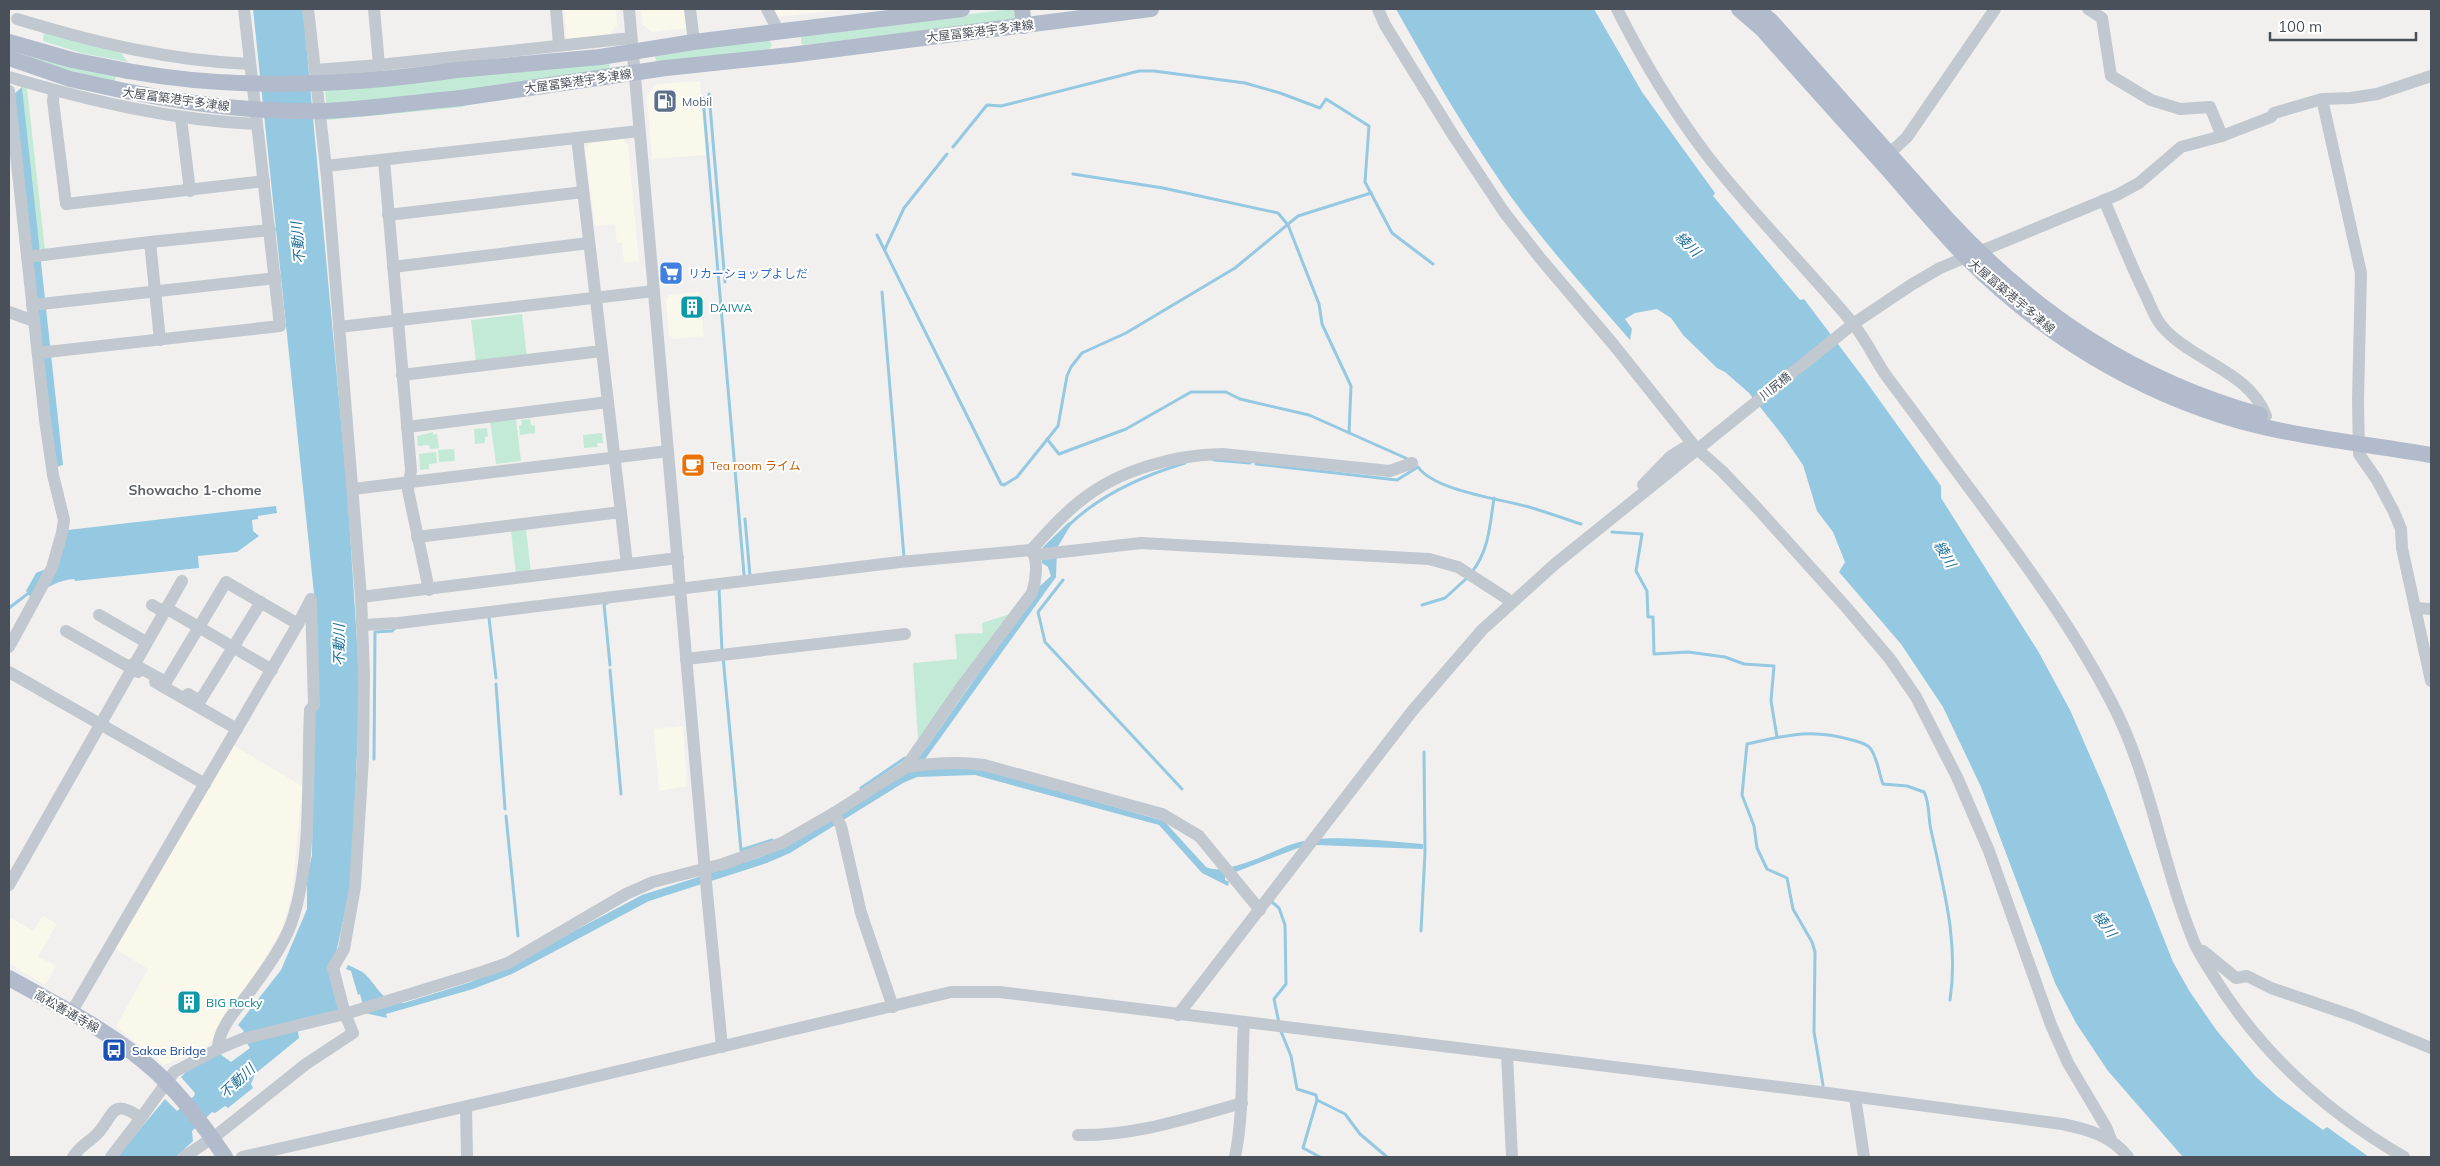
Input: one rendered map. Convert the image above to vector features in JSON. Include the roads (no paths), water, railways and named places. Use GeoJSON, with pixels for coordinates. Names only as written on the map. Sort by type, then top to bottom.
{"type":"FeatureCollection","features":[{"type":"Feature","properties":{"kind":"main road","name":"大屋冨築港宇多津線"},"geometry":{"type":"LineString","coordinates":[[9,42],[72,60],[162,78],[234,84],[290,84],[389,80],[457,70],[600,56],[632,44],[694,42],[962,9]]}},
{"type":"Feature","properties":{"kind":"main road"},"geometry":{"type":"LineString","coordinates":[[1022,9],[1024,26]]}},
{"type":"Feature","properties":{"kind":"main road","name":"大屋冨築港宇多津線"},"geometry":{"type":"LineString","coordinates":[[9,58],[70,78],[124,91],[195,104],[295,111],[326,111],[461,98],[634,72],[790,55],[1151,9]]}},
{"type":"Feature","properties":{"kind":"main road","name":"大屋冨築港宇多津線"},"geometry":{"type":"LineString","coordinates":[[1740,9],[1762,29],[1972,254],[2034,317],[2072,344],[2112,368],[2154,388],[2239,420],[2283,431],[2431,444]]}},
{"type":"Feature","properties":{"kind":"main road","name":"大屋冨築港宇多津線"},"geometry":{"type":"LineString","coordinates":[[1757,9],[1889,154],[1972,254],[2044,309],[2117,357],[2201,395],[2286,422],[2359,437],[2431,455]]}},
{"type":"Feature","properties":{"kind":"main road"},"geometry":{"type":"LineString","coordinates":[[779,32],[790,55]]}},
{"type":"Feature","properties":{"kind":"main road","name":"高松善通寺線"},"geometry":{"type":"LineString","coordinates":[[9,978],[118,1042],[166,1082],[207,1131],[225,1157]]}},
{"type":"Feature","properties":{"kind":"street"},"geometry":{"type":"LineString","coordinates":[[44,353],[280,326],[244,9]]}},
{"type":"Feature","properties":{"kind":"street"},"geometry":{"type":"LineString","coordinates":[[184,1157],[207,1131],[353,1032],[344,1014],[333,968],[344,948],[355,887],[364,725],[361,597],[326,166],[308,9]]}},
{"type":"Feature","properties":{"kind":"street"},"geometry":{"type":"LineString","coordinates":[[374,9],[379,65]]}},
{"type":"Feature","properties":{"kind":"street"},"geometry":{"type":"LineString","coordinates":[[556,9],[559,44]]}},
{"type":"Feature","properties":{"kind":"street"},"geometry":{"type":"LineString","coordinates":[[629,9],[705,875],[722,1046]]}},
{"type":"Feature","properties":{"kind":"street"},"geometry":{"type":"LineString","coordinates":[[690,9],[694,42]]}},
{"type":"Feature","properties":{"kind":"street"},"geometry":{"type":"LineString","coordinates":[[767,9],[779,32]]}},
{"type":"Feature","properties":{"kind":"street"},"geometry":{"type":"LineString","coordinates":[[1378,9],[1453,135],[1504,212],[1697,445],[1803,557],[1890,659],[1916,697],[1958,777],[1990,851],[2051,1025],[2068,1063],[2106,1127],[2111,1140]]}},
{"type":"Feature","properties":{"kind":"street"},"geometry":{"type":"LineString","coordinates":[[1617,9],[1660,86],[1705,152],[1850,326],[1884,371],[2039,584],[2087,660],[2117,714],[2138,764],[2181,907],[2195,945],[2225,995],[2268,1050],[2321,1100],[2358,1128],[2404,1157]]}},
{"type":"Feature","properties":{"kind":"street"},"geometry":{"type":"LineString","coordinates":[[1889,154],[1907,137],[1995,9]]}},
{"type":"Feature","properties":{"kind":"street"},"geometry":{"type":"LineString","coordinates":[[2088,9],[2102,18],[2111,76],[2151,100],[2166,105],[2180,109],[2212,108],[2222,136]]}},
{"type":"Feature","properties":{"kind":"street"},"geometry":{"type":"LineString","coordinates":[[17,18],[113,45],[205,61],[250,64]]}},
{"type":"Feature","properties":{"kind":"street"},"geometry":{"type":"LineString","coordinates":[[315,70],[379,65],[559,44],[632,44]]}},
{"type":"Feature","properties":{"kind":"street","name":"川尻橋"},"geometry":{"type":"LineString","coordinates":[[1178,1016],[1414,710],[1482,630],[1510,603],[1697,445],[1850,326],[1940,268],[2104,200],[2139,183],[2175,150],[2222,136],[2271,117],[2274,113],[2322,99],[2351,98],[2377,94],[2431,76]]}},
{"type":"Feature","properties":{"kind":"street"},"geometry":{"type":"LineString","coordinates":[[9,77],[103,104],[181,118],[256,124]]}},
{"type":"Feature","properties":{"kind":"street"},"geometry":{"type":"LineString","coordinates":[[9,91],[13,167],[32,257],[38,305],[34,321],[44,353],[53,475],[64,520],[52,568],[9,647]]}},
{"type":"Feature","properties":{"kind":"street"},"geometry":{"type":"LineString","coordinates":[[54,91],[53,101],[66,204],[264,181]]}},
{"type":"Feature","properties":{"kind":"street"},"geometry":{"type":"LineString","coordinates":[[2322,99],[2361,273],[2360,457],[2377,480],[2401,530],[2402,548],[2431,680]]}},
{"type":"Feature","properties":{"kind":"street"},"geometry":{"type":"LineString","coordinates":[[181,118],[190,191]]}},
{"type":"Feature","properties":{"kind":"street"},"geometry":{"type":"LineString","coordinates":[[326,166],[639,130]]}},
{"type":"Feature","properties":{"kind":"street"},"geometry":{"type":"LineString","coordinates":[[577,138],[627,564]]}},
{"type":"Feature","properties":{"kind":"street"},"geometry":{"type":"LineString","coordinates":[[384,160],[407,427],[410,481],[408,490],[429,590]]}},
{"type":"Feature","properties":{"kind":"street"},"geometry":{"type":"LineString","coordinates":[[388,215],[583,192]]}},
{"type":"Feature","properties":{"kind":"street"},"geometry":{"type":"LineString","coordinates":[[2104,200],[2140,285],[2160,324],[2176,340],[2221,367],[2232,376],[2262,404],[2266,416]]}},
{"type":"Feature","properties":{"kind":"street"},"geometry":{"type":"LineString","coordinates":[[32,257],[150,242],[270,230]]}},
{"type":"Feature","properties":{"kind":"street"},"geometry":{"type":"LineString","coordinates":[[150,242],[160,340]]}},
{"type":"Feature","properties":{"kind":"street"},"geometry":{"type":"LineString","coordinates":[[393,267],[589,243]]}},
{"type":"Feature","properties":{"kind":"street"},"geometry":{"type":"LineString","coordinates":[[38,305],[276,278]]}},
{"type":"Feature","properties":{"kind":"street"},"geometry":{"type":"LineString","coordinates":[[339,327],[654,291]]}},
{"type":"Feature","properties":{"kind":"street"},"geometry":{"type":"LineString","coordinates":[[9,312],[34,321]]}},
{"type":"Feature","properties":{"kind":"street"},"geometry":{"type":"LineString","coordinates":[[402,375],[602,351]]}},
{"type":"Feature","properties":{"kind":"street"},"geometry":{"type":"LineString","coordinates":[[407,427],[608,402]]}},
{"type":"Feature","properties":{"kind":"street"},"geometry":{"type":"LineString","coordinates":[[353,489],[668,451]]}},
{"type":"Feature","properties":{"kind":"street"},"geometry":{"type":"LineString","coordinates":[[111,1157],[166,1082],[181,1066],[242,1039],[344,1014],[508,963],[626,894],[653,882],[705,875],[723,864],[782,843],[836,818],[908,767],[962,686],[1032,593],[1035,584],[1035,553],[1064,515],[1097,490],[1146,467],[1196,454],[1222,454],[1390,471],[1412,463]]}},
{"type":"Feature","properties":{"kind":"street"},"geometry":{"type":"LineString","coordinates":[[417,537],[621,512]]}},
{"type":"Feature","properties":{"kind":"street"},"geometry":{"type":"LineString","coordinates":[[362,625],[900,562],[1058,552],[1141,543],[1430,559],[1458,567],[1506,598],[1510,603]]}},
{"type":"Feature","properties":{"kind":"street"},"geometry":{"type":"LineString","coordinates":[[361,597],[618,567],[627,564],[678,558]]}},
{"type":"Feature","properties":{"kind":"street"},"geometry":{"type":"LineString","coordinates":[[9,884],[99,723],[182,581]]}},
{"type":"Feature","properties":{"kind":"street"},"geometry":{"type":"LineString","coordinates":[[166,682],[226,582],[298,624]]}},
{"type":"Feature","properties":{"kind":"street"},"geometry":{"type":"LineString","coordinates":[[71,1013],[272,670],[311,599],[314,705],[310,710],[305,843],[300,892],[294,916],[286,935],[252,989],[229,1020],[218,1040],[218,1049]]}},
{"type":"Feature","properties":{"kind":"street"},"geometry":{"type":"LineString","coordinates":[[66,631],[200,701],[261,602]]}},
{"type":"Feature","properties":{"kind":"street"},"geometry":{"type":"LineString","coordinates":[[152,606],[170,611],[272,670]]}},
{"type":"Feature","properties":{"kind":"street"},"geometry":{"type":"LineString","coordinates":[[2415,608],[2431,609]]}},
{"type":"Feature","properties":{"kind":"street"},"geometry":{"type":"LineString","coordinates":[[99,615],[146,642]]}},
{"type":"Feature","properties":{"kind":"street"},"geometry":{"type":"LineString","coordinates":[[686,659],[905,634]]}},
{"type":"Feature","properties":{"kind":"street"},"geometry":{"type":"LineString","coordinates":[[132,666],[237,729]]}},
{"type":"Feature","properties":{"kind":"street"},"geometry":{"type":"LineString","coordinates":[[9,672],[204,784]]}},
{"type":"Feature","properties":{"kind":"street"},"geometry":{"type":"LineString","coordinates":[[908,767],[962,761],[984,765],[1162,814],[1199,836],[1260,910]]}},
{"type":"Feature","properties":{"kind":"street"},"geometry":{"type":"LineString","coordinates":[[836,818],[861,913],[893,1007]]}},
{"type":"Feature","properties":{"kind":"street"},"geometry":{"type":"LineString","coordinates":[[2195,945],[2236,978],[2247,976],[2271,988],[2353,1016],[2431,1048]]}},
{"type":"Feature","properties":{"kind":"street"},"geometry":{"type":"LineString","coordinates":[[242,1157],[466,1107],[951,992],[999,992],[1178,1016],[1855,1097],[2062,1124],[2080,1128],[2111,1140],[2128,1157]]}},
{"type":"Feature","properties":{"kind":"street"},"geometry":{"type":"LineString","coordinates":[[1235,1157],[1241,1126],[1241,1066],[1244,1023]]}},
{"type":"Feature","properties":{"kind":"street"},"geometry":{"type":"LineString","coordinates":[[1507,1055],[1512,1157]]}},
{"type":"Feature","properties":{"kind":"street"},"geometry":{"type":"LineString","coordinates":[[1855,1097],[1864,1157]]}},
{"type":"Feature","properties":{"kind":"street"},"geometry":{"type":"LineString","coordinates":[[1078,1135],[1108,1136],[1242,1103]]}},
{"type":"Feature","properties":{"kind":"street"},"geometry":{"type":"LineString","coordinates":[[466,1107],[467,1157]]}},
{"type":"Feature","properties":{"kind":"street"},"geometry":{"type":"LineString","coordinates":[[73,1157],[81,1145],[96,1136],[116,1108],[132,1111],[141,1118]]}},
{"type":"Feature","properties":{"kind":"water","name":"不動川"},"geometry":{"type":"Polygon","coordinates":[[[253,9],[303,9],[347,486],[360,689],[351,883],[337,949],[330,967],[338,1010],[296,1020],[299,1038],[255,1074],[251,1084],[253,1088],[228,1108],[225,1106],[215,1113],[212,1112],[192,1131],[193,1141],[176,1157],[117,1157],[165,1099],[177,1111],[194,1096],[195,1093],[181,1077],[191,1067],[220,1054],[231,1062],[250,1048],[241,1034],[244,1031],[238,1025],[281,970],[307,909],[307,877],[312,855],[315,603],[253,9]]]}},
{"type":"Feature","properties":{"kind":"water","name":"綾川"},"geometry":{"type":"Polygon","coordinates":[[[1396,9],[1594,9],[1642,92],[1715,193],[1713,196],[1800,300],[1804,299],[1941,486],[1941,498],[2038,651],[2070,710],[2105,790],[2173,962],[2190,992],[2217,1031],[2256,1077],[2278,1097],[2323,1130],[2327,1127],[2369,1157],[2183,1157],[2108,1071],[2076,1023],[2055,983],[1981,787],[1943,707],[1901,644],[1839,572],[1845,562],[1833,532],[1817,511],[1803,465],[1749,393],[1725,372],[1717,368],[1683,335],[1671,318],[1657,309],[1635,313],[1625,319],[1632,329],[1630,340],[1529,220],[1484,158],[1396,9]]]}},
{"type":"Feature","properties":{"kind":"water"},"geometry":{"type":"Polygon","coordinates":[[[22,87],[63,465],[56,467],[13,95],[22,87]]]}},
{"type":"Feature","properties":{"kind":"water"},"geometry":{"type":"Polygon","coordinates":[[[276,506],[277,513],[258,516],[258,519],[252,520],[253,531],[259,536],[237,552],[198,556],[199,568],[75,581],[74,579],[68,580],[52,585],[31,598],[26,591],[36,573],[46,569],[68,530],[276,506]]]}},
{"type":"Feature","properties":{"kind":"water"},"geometry":{"type":"Polygon","coordinates":[[[1069,522],[1072,523],[1057,548],[1056,577],[918,769],[977,768],[1164,821],[1206,867],[1215,869],[1251,861],[1287,846],[1309,840],[1341,838],[1376,840],[1423,844],[1423,849],[1316,845],[1298,848],[1225,876],[1225,880],[1229,882],[1228,886],[1202,873],[1159,825],[975,775],[917,777],[903,783],[790,853],[767,863],[649,901],[512,974],[473,989],[386,1014],[387,1018],[365,1013],[351,971],[346,969],[348,965],[365,974],[386,998],[397,1003],[404,1003],[471,982],[563,937],[642,895],[761,857],[789,845],[927,747],[1040,586],[1051,576],[1048,567],[1042,563],[1043,547],[1069,522]]]}},
{"type":"Feature","properties":{"kind":"waterway"},"geometry":{"type":"LineString","coordinates":[[953,147],[987,105],[1001,106],[1139,71],[1154,71],[1245,83],[1280,93],[1320,108],[1326,99],[1369,126],[1365,182],[1392,233],[1433,264]]}},
{"type":"Feature","properties":{"kind":"waterway"},"geometry":{"type":"LineString","coordinates":[[709,94],[725,282]]}},
{"type":"Feature","properties":{"kind":"waterway"},"geometry":{"type":"LineString","coordinates":[[703,98],[744,574]]}},
{"type":"Feature","properties":{"kind":"waterway"},"geometry":{"type":"LineString","coordinates":[[885,249],[904,208],[947,154]]}},
{"type":"Feature","properties":{"kind":"waterway"},"geometry":{"type":"LineString","coordinates":[[1073,174],[1163,188],[1278,213],[1288,225],[1319,304],[1322,324],[1351,386],[1349,433]]}},
{"type":"Feature","properties":{"kind":"waterway"},"geometry":{"type":"LineString","coordinates":[[877,235],[1001,484],[1004,485],[1017,477],[1058,426],[1067,376],[1071,367],[1082,353],[1126,333],[1235,268],[1298,216],[1371,193]]}},
{"type":"Feature","properties":{"kind":"waterway"},"geometry":{"type":"LineString","coordinates":[[882,292],[904,557]]}},
{"type":"Feature","properties":{"kind":"waterway"},"geometry":{"type":"LineString","coordinates":[[1047,439],[1059,454],[1126,429],[1191,392],[1226,392],[1240,399],[1309,415],[1410,460]]}},
{"type":"Feature","properties":{"kind":"waterway"},"geometry":{"type":"LineString","coordinates":[[1214,460],[1250,463]]}},
{"type":"Feature","properties":{"kind":"waterway"},"geometry":{"type":"LineString","coordinates":[[1069,525],[1108,495],[1138,480],[1185,463]]}},
{"type":"Feature","properties":{"kind":"waterway"},"geometry":{"type":"LineString","coordinates":[[1256,464],[1397,480],[1418,467]]}},
{"type":"Feature","properties":{"kind":"waterway"},"geometry":{"type":"LineString","coordinates":[[1418,467],[1427,475],[1453,488],[1529,507],[1581,524]]}},
{"type":"Feature","properties":{"kind":"waterway"},"geometry":{"type":"LineString","coordinates":[[1471,573],[1482,556],[1485,547],[1494,498]]}},
{"type":"Feature","properties":{"kind":"waterway"},"geometry":{"type":"LineString","coordinates":[[745,519],[750,576]]}},
{"type":"Feature","properties":{"kind":"waterway"},"geometry":{"type":"LineString","coordinates":[[1612,532],[1642,534],[1636,571],[1647,591],[1648,617],[1653,617],[1654,654],[1688,652],[1725,657],[1744,664],[1774,666],[1771,701],[1777,737]]}},
{"type":"Feature","properties":{"kind":"waterway"},"geometry":{"type":"LineString","coordinates":[[1422,605],[1445,598],[1467,578]]}},
{"type":"Feature","properties":{"kind":"waterway"},"geometry":{"type":"LineString","coordinates":[[1063,580],[1038,612],[1045,642],[1182,789]]}},
{"type":"Feature","properties":{"kind":"waterway"},"geometry":{"type":"LineString","coordinates":[[719,588],[722,651]]}},
{"type":"Feature","properties":{"kind":"waterway"},"geometry":{"type":"LineString","coordinates":[[9,608],[30,592]]}},
{"type":"Feature","properties":{"kind":"waterway"},"geometry":{"type":"LineString","coordinates":[[607,603],[604,604],[610,665]]}},
{"type":"Feature","properties":{"kind":"waterway"},"geometry":{"type":"LineString","coordinates":[[489,618],[496,678]]}},
{"type":"Feature","properties":{"kind":"waterway"},"geometry":{"type":"LineString","coordinates":[[374,759],[375,632],[392,631],[395,628]]}},
{"type":"Feature","properties":{"kind":"waterway"},"geometry":{"type":"LineString","coordinates":[[723,657],[741,850],[772,840]]}},
{"type":"Feature","properties":{"kind":"waterway"},"geometry":{"type":"LineString","coordinates":[[610,670],[621,794]]}},
{"type":"Feature","properties":{"kind":"waterway"},"geometry":{"type":"LineString","coordinates":[[496,684],[505,809]]}},
{"type":"Feature","properties":{"kind":"waterway"},"geometry":{"type":"LineString","coordinates":[[1823,1085],[1814,1032],[1815,952],[1812,942],[1793,909],[1787,878],[1767,869],[1757,848],[1754,826],[1742,795],[1747,744],[1799,734],[1824,734],[1852,740],[1870,748],[1876,760],[1883,784],[1907,786],[1924,792],[1945,893],[1951,935],[1953,957],[1950,1000]]}},
{"type":"Feature","properties":{"kind":"waterway"},"geometry":{"type":"LineString","coordinates":[[1421,931],[1425,852],[1424,752]]}},
{"type":"Feature","properties":{"kind":"waterway"},"geometry":{"type":"LineString","coordinates":[[861,788],[905,758]]}},
{"type":"Feature","properties":{"kind":"waterway"},"geometry":{"type":"LineString","coordinates":[[506,816],[518,936]]}},
{"type":"Feature","properties":{"kind":"waterway"},"geometry":{"type":"LineString","coordinates":[[1272,902],[1279,908],[1285,925],[1286,984],[1274,999],[1279,1023]]}},
{"type":"Feature","properties":{"kind":"waterway"},"geometry":{"type":"LineString","coordinates":[[1280,1029],[1291,1056],[1297,1089],[1316,1095],[1317,1100],[1345,1114],[1360,1134],[1387,1157]]}},
{"type":"Feature","properties":{"kind":"waterway"},"geometry":{"type":"LineString","coordinates":[[1317,1100],[1303,1148],[1320,1157]]}},
{"type":"Feature","properties":{"kind":"place","name":"Mobil"},"geometry":{"type":"Point","coordinates":[665,101]}},
{"type":"Feature","properties":{"kind":"place","name":"リカーショップよしだ"},"geometry":{"type":"Point","coordinates":[671,273]}},
{"type":"Feature","properties":{"kind":"place","name":"DAIWA"},"geometry":{"type":"Point","coordinates":[692,307]}},
{"type":"Feature","properties":{"kind":"place","name":"Tea room ライム"},"geometry":{"type":"Point","coordinates":[693,465]}},
{"type":"Feature","properties":{"kind":"place","name":"BIG Rocky"},"geometry":{"type":"Point","coordinates":[189,1002]}},
{"type":"Feature","properties":{"kind":"place","name":"Sakae Bridge"},"geometry":{"type":"Point","coordinates":[114,1050]}},
{"type":"Feature","properties":{"kind":"district","name":"Showacho 1-chome"},"geometry":{"type":"Point","coordinates":[195,490]}}]}
